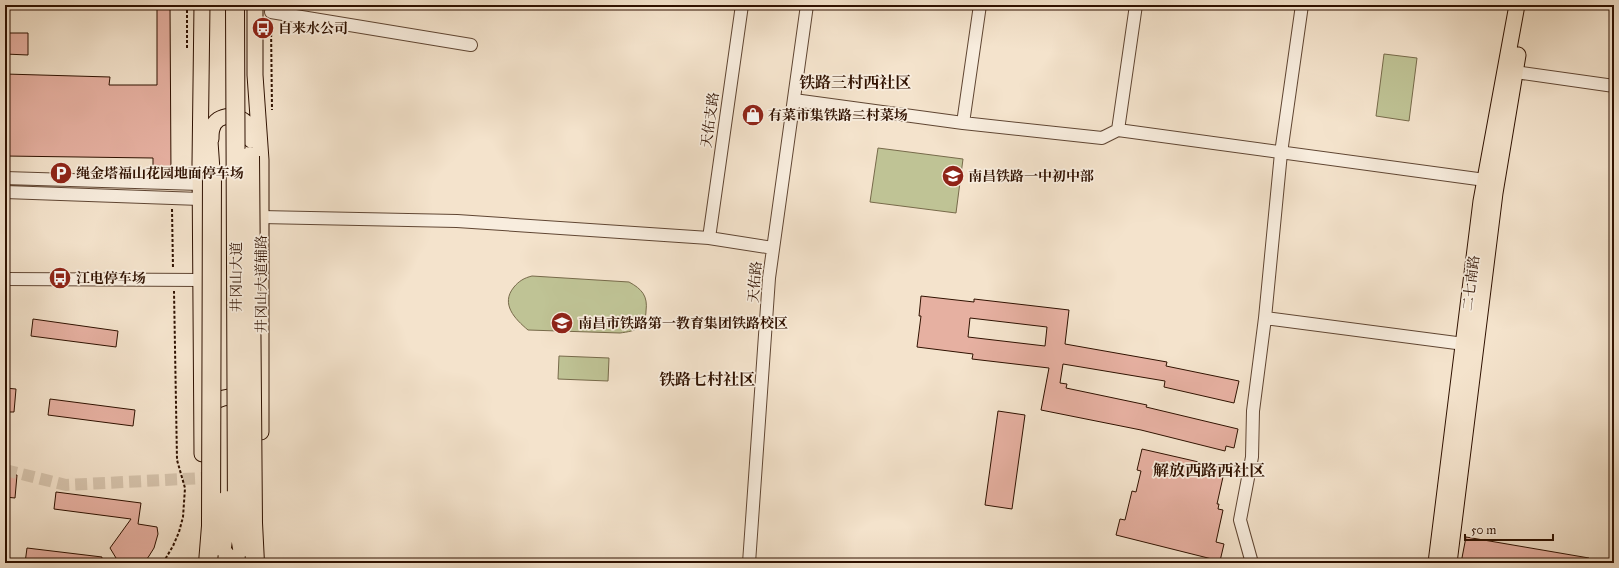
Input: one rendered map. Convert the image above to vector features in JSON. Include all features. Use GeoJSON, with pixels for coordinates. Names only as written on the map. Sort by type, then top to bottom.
{"type":"FeatureCollection","features":[{"type":"Feature","properties":{"kind":"highway","name":"井冈山大道"},"geometry":{"type":"LineString","coordinates":[[222,547],[226,519],[224,5]]}},
{"type":"Feature","properties":{"kind":"highway","name":"井冈山大道"},"geometry":{"type":"LineString","coordinates":[[235,5],[237,519],[242,548]]}},
{"type":"Feature","properties":{"kind":"highway"},"geometry":{"type":"LineString","coordinates":[[251,148],[253,523],[255,563]]}},
{"type":"Feature","properties":{"kind":"highway"},"geometry":{"type":"LineString","coordinates":[[208,563],[211,518],[212,170]]}},
{"type":"Feature","properties":{"kind":"main road"},"geometry":{"type":"LineString","coordinates":[[202,5],[200,192],[203,563]]}},
{"type":"Feature","properties":{"kind":"main road","name":"井冈山大道辅路"},"geometry":{"type":"LineString","coordinates":[[255,5],[255,75],[261,160],[261,563]]}},
{"type":"Feature","properties":{"kind":"main road","name":"二七南路"},"geometry":{"type":"LineString","coordinates":[[1436,563],[1485,180],[1517,5]]}},
{"type":"Feature","properties":{"kind":"main road","name":"二七南路"},"geometry":{"type":"LineString","coordinates":[[1448,563],[1495,193],[1527,5]]}},
{"type":"Feature","properties":{"kind":"main road"},"geometry":{"type":"LineString","coordinates":[[251,148],[255,75]]}},
{"type":"Feature","properties":{"kind":"main road"},"geometry":{"type":"LineString","coordinates":[[202,79],[211,140],[212,170]]}},
{"type":"Feature","properties":{"kind":"main road"},"geometry":{"type":"LineString","coordinates":[[211,140],[212,128],[219,119],[231,116],[242,119],[250,128],[251,148]]}},
{"type":"Feature","properties":{"kind":"main road"},"geometry":{"type":"LineString","coordinates":[[202,413],[208,405],[226,397],[236,397],[246,400],[261,412]]}},
{"type":"Feature","properties":{"kind":"street","name":"天佑支路"},"geometry":{"type":"LineString","coordinates":[[709,238],[742,5]]}},
{"type":"Feature","properties":{"kind":"street","name":"天佑路"},"geometry":{"type":"LineString","coordinates":[[749,563],[769,278],[807,5]]}},
{"type":"Feature","properties":{"kind":"street"},"geometry":{"type":"LineString","coordinates":[[963,123],[980,5]]}},
{"type":"Feature","properties":{"kind":"street"},"geometry":{"type":"LineString","coordinates":[[1118,130],[1136,5]]}},
{"type":"Feature","properties":{"kind":"street"},"geometry":{"type":"LineString","coordinates":[[1252,563],[1240,520],[1252,458],[1253,411],[1265,318],[1281,153],[1302,5]]}},
{"type":"Feature","properties":{"kind":"street"},"geometry":{"type":"LineString","coordinates":[[271,12],[471,45]]}},
{"type":"Feature","properties":{"kind":"street"},"geometry":{"type":"LineString","coordinates":[[1515,72],[1614,86]]}},
{"type":"Feature","properties":{"kind":"street"},"geometry":{"type":"LineString","coordinates":[[794,100],[963,123],[1102,138],[1118,130],[1485,180]]}},
{"type":"Feature","properties":{"kind":"street"},"geometry":{"type":"LineString","coordinates":[[5,178],[200,192]]}},
{"type":"Feature","properties":{"kind":"street"},"geometry":{"type":"LineString","coordinates":[[5,192],[172,198],[200,192]]}},
{"type":"Feature","properties":{"kind":"street"},"geometry":{"type":"LineString","coordinates":[[261,217],[457,221],[709,238],[773,248]]}},
{"type":"Feature","properties":{"kind":"street"},"geometry":{"type":"LineString","coordinates":[[5,279],[201,280]]}},
{"type":"Feature","properties":{"kind":"street"},"geometry":{"type":"LineString","coordinates":[[1265,318],[1464,344]]}},
{"type":"Feature","properties":{"kind":"path"},"geometry":{"type":"LineString","coordinates":[[163,563],[179,532],[183,517],[185,488],[177,460],[172,198]]}},
{"type":"Feature","properties":{"kind":"green space"},"geometry":{"type":"Polygon","coordinates":[[[1384,54],[1417,58],[1409,121],[1376,116],[1384,54]]]}},
{"type":"Feature","properties":{"kind":"green space"},"geometry":{"type":"Polygon","coordinates":[[[878,148],[963,159],[956,213],[870,202],[878,148]]]}},
{"type":"Feature","properties":{"kind":"green space"},"geometry":{"type":"Polygon","coordinates":[[[532,276],[629,282],[641,290],[645,297],[646,315],[644,321],[637,329],[620,333],[528,330],[514,316],[508,299],[510,293],[516,285],[522,280],[532,276]]]}},
{"type":"Feature","properties":{"kind":"green space"},"geometry":{"type":"Polygon","coordinates":[[[559,356],[609,358],[608,381],[558,379],[559,356]]]}},
{"type":"Feature","properties":{"kind":"building"},"geometry":{"type":"Polygon","coordinates":[[[157,5],[170,5],[171,175],[153,175],[153,158],[5,156],[5,74],[110,77],[109,85],[157,85],[157,5]]]}},
{"type":"Feature","properties":{"kind":"building"},"geometry":{"type":"Polygon","coordinates":[[[5,33],[28,33],[28,55],[5,54],[5,33]]]}},
{"type":"Feature","properties":{"kind":"building"},"geometry":{"type":"Polygon","coordinates":[[[921,296],[974,302],[974,299],[1069,310],[1065,344],[1167,362],[1166,366],[1239,381],[1234,403],[1164,387],[1165,381],[1063,364],[1060,383],[1067,384],[1066,388],[1147,405],[1146,407],[1238,429],[1234,448],[1226,446],[1225,451],[1141,430],[1041,410],[1049,368],[972,359],[973,354],[917,347],[921,316],[919,316],[921,296]],[[970,318],[968,337],[1045,346],[1047,327],[970,318]]]}},
{"type":"Feature","properties":{"kind":"building"},"geometry":{"type":"Polygon","coordinates":[[[33,319],[118,331],[116,347],[31,336],[33,319]]]}},
{"type":"Feature","properties":{"kind":"building"},"geometry":{"type":"Polygon","coordinates":[[[5,388],[16,389],[14,412],[5,412],[5,388]]]}},
{"type":"Feature","properties":{"kind":"building"},"geometry":{"type":"Polygon","coordinates":[[[50,399],[135,410],[133,426],[48,415],[50,399]]]}},
{"type":"Feature","properties":{"kind":"building"},"geometry":{"type":"Polygon","coordinates":[[[998,411],[1025,415],[1012,509],[985,505],[998,411]]]}},
{"type":"Feature","properties":{"kind":"building"},"geometry":{"type":"Polygon","coordinates":[[[1142,449],[1225,468],[1217,504],[1219,504],[1218,509],[1223,510],[1216,542],[1224,544],[1220,561],[1116,535],[1120,519],[1125,520],[1132,491],[1136,492],[1141,471],[1137,470],[1142,449]]]}},
{"type":"Feature","properties":{"kind":"building"},"geometry":{"type":"Polygon","coordinates":[[[5,474],[17,475],[15,498],[5,497],[5,474]]]}},
{"type":"Feature","properties":{"kind":"building"},"geometry":{"type":"Polygon","coordinates":[[[56,492],[141,503],[138,524],[157,527],[158,534],[154,548],[144,563],[119,563],[110,548],[131,519],[54,509],[56,492]]]}},
{"type":"Feature","properties":{"kind":"building"},"geometry":{"type":"Polygon","coordinates":[[[1466,537],[1589,558],[1589,563],[1461,563],[1466,537]]]}},
{"type":"Feature","properties":{"kind":"building"},"geometry":{"type":"Polygon","coordinates":[[[27,548],[102,557],[101,563],[25,563],[27,548]]]}},
{"type":"Feature","properties":{"kind":"tunnel"},"geometry":{"type":"LineString","coordinates":[[5,470],[66,485],[203,478]]}},
{"type":"Feature","properties":{"kind":"place","name":"自来水公司"},"geometry":{"type":"Point","coordinates":[263,28]}},
{"type":"Feature","properties":{"kind":"place","name":"有菜市集铁路二村菜场"},"geometry":{"type":"Point","coordinates":[753,115]}},
{"type":"Feature","properties":{"kind":"place","name":"绳金塔福山花园地面停车场"},"geometry":{"type":"Point","coordinates":[61,173]}},
{"type":"Feature","properties":{"kind":"place","name":"南昌铁路一中初中部"},"geometry":{"type":"Point","coordinates":[953,176]}},
{"type":"Feature","properties":{"kind":"place","name":"江电停车场"},"geometry":{"type":"Point","coordinates":[60,278]}},
{"type":"Feature","properties":{"kind":"place","name":"南昌市铁路第一教育集团铁路校区"},"geometry":{"type":"Point","coordinates":[562,323]}},
{"type":"Feature","properties":{"kind":"district","name":"铁路三村西社区"},"geometry":{"type":"Point","coordinates":[855,82]}},
{"type":"Feature","properties":{"kind":"district","name":"铁路七村社区"},"geometry":{"type":"Point","coordinates":[707,379]}},
{"type":"Feature","properties":{"kind":"district","name":"解放西路西社区"},"geometry":{"type":"Point","coordinates":[1209,470]}}]}
